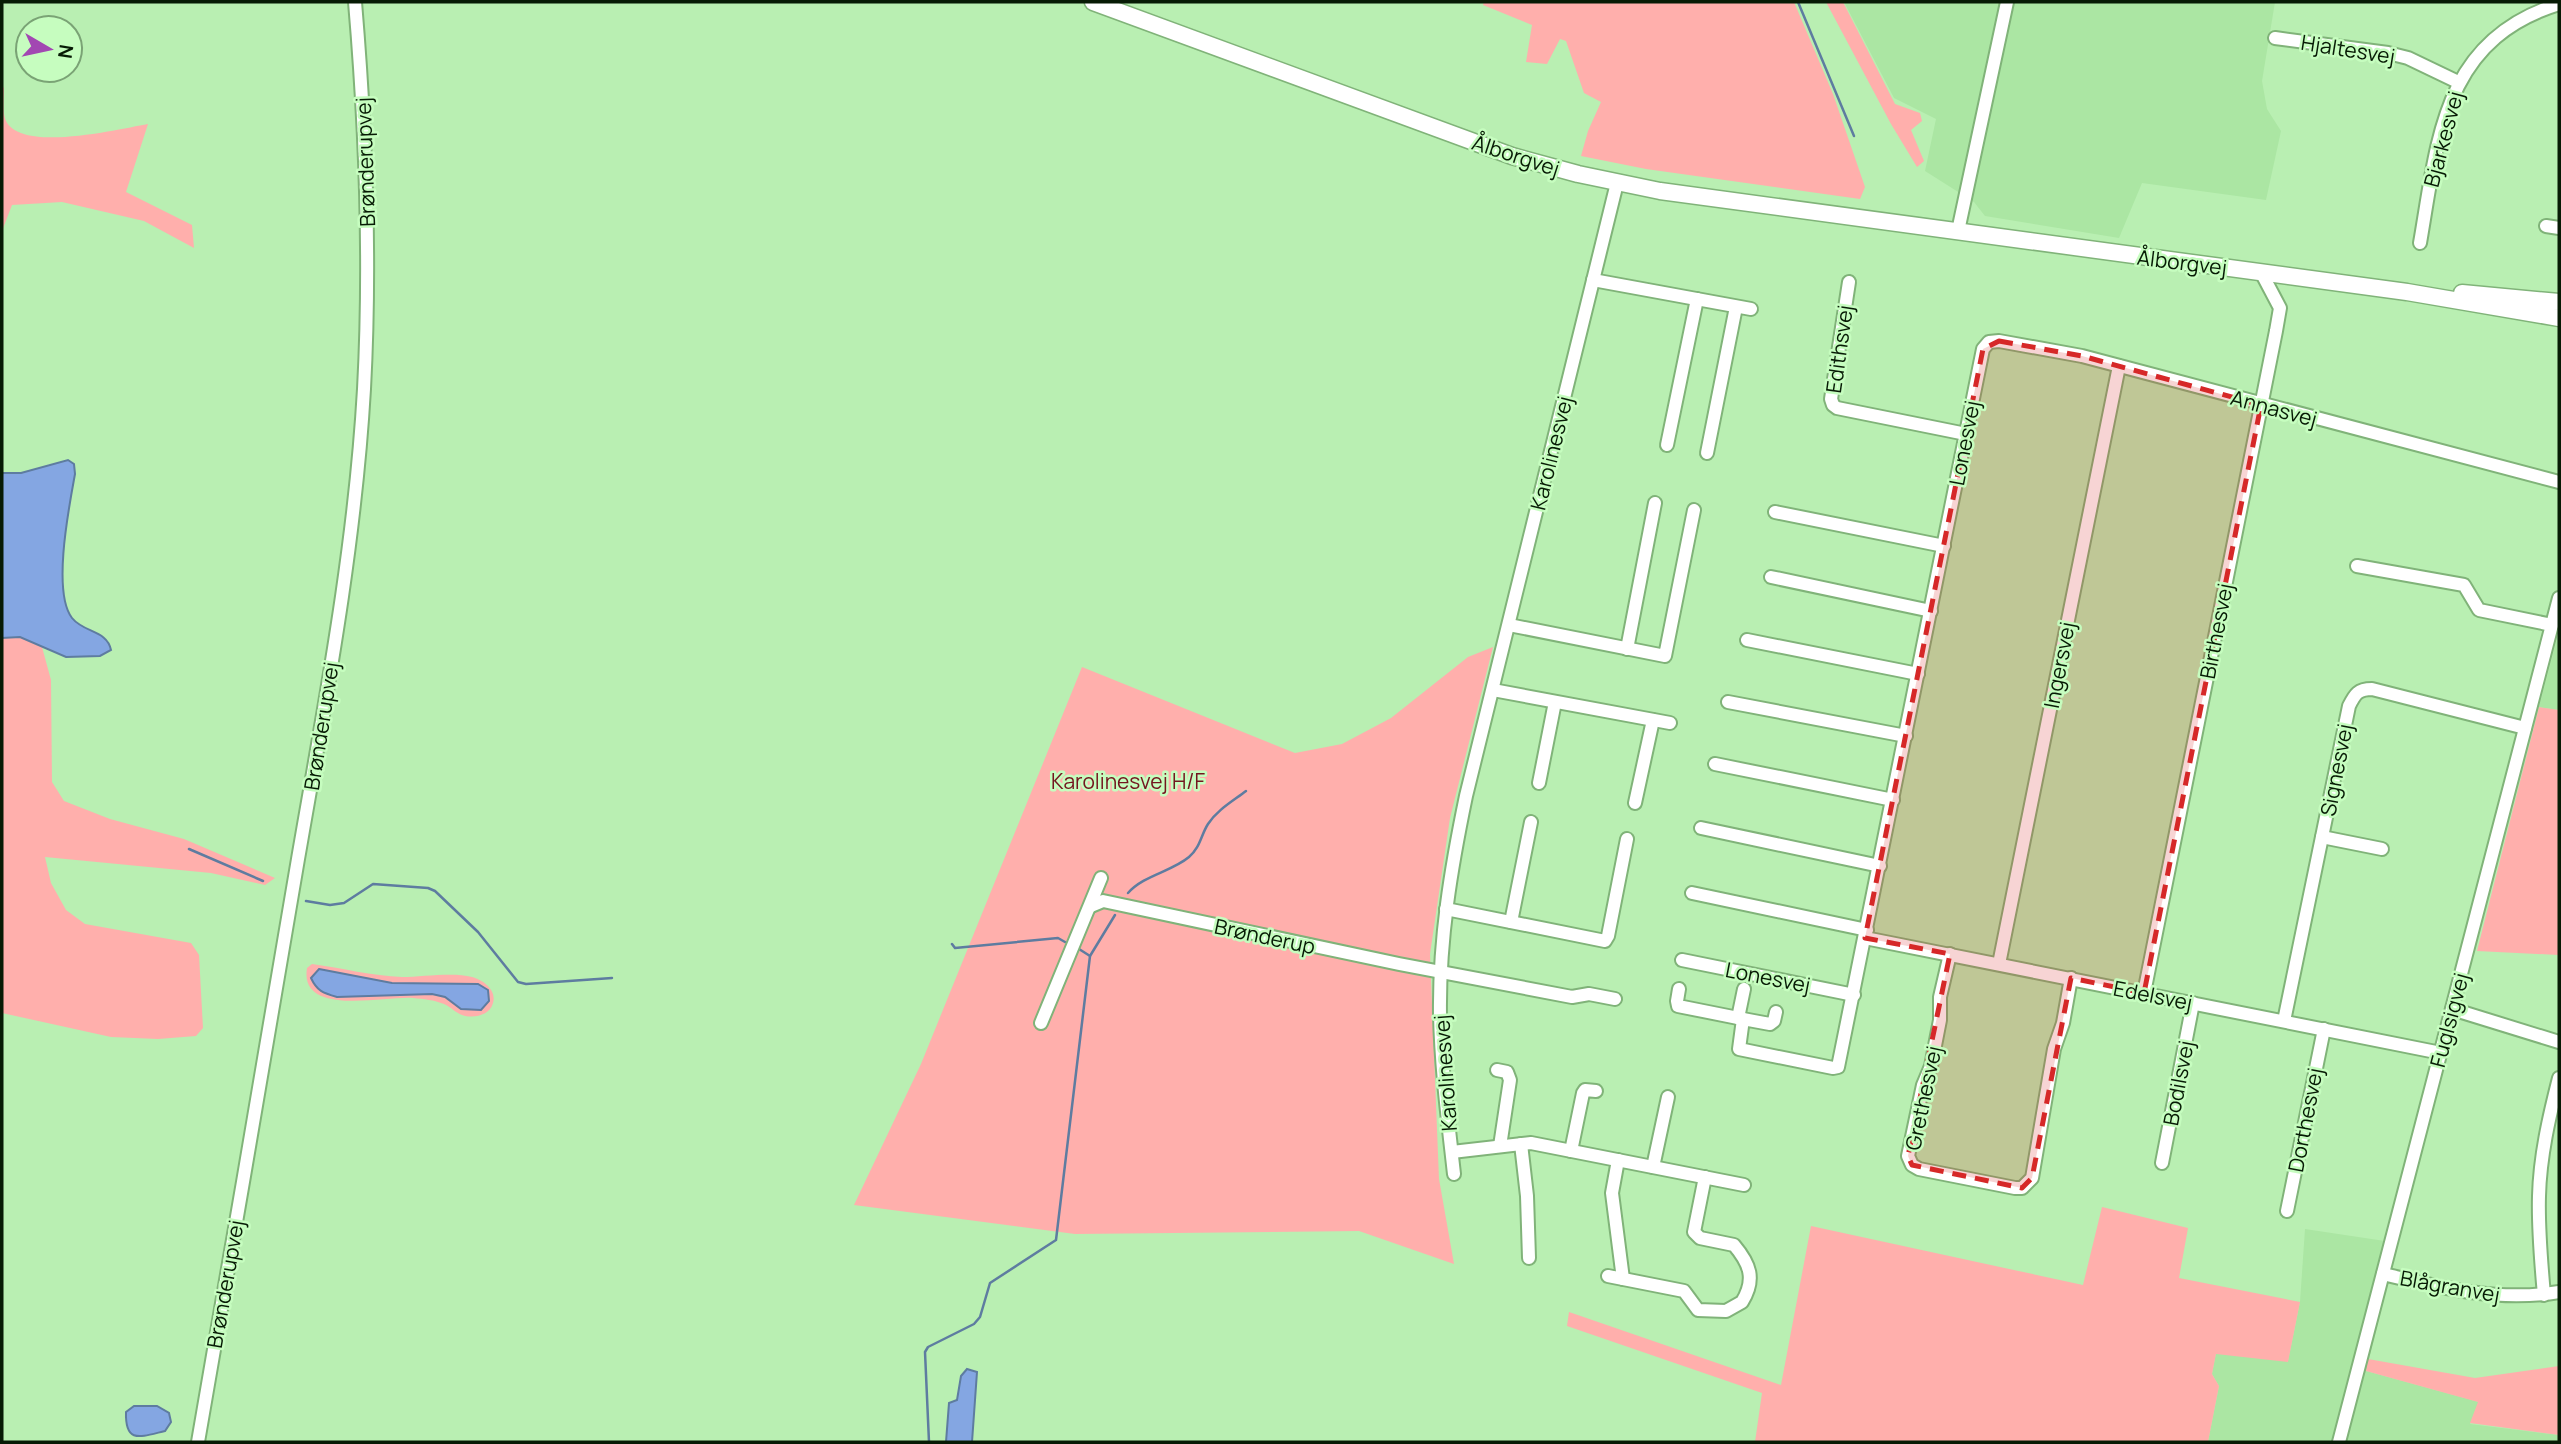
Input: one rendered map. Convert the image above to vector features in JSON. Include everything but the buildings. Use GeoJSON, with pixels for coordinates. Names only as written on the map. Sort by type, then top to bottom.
{"type":"FeatureCollection","features":[{"type":"Feature","properties":{"kind":"main road","name":"Ålborgvej"},"geometry":{"type":"LineString","coordinates":[[1093,2],[1512,156],[1618,183],[1788,210],[2407,292],[2559,318]]}},
{"type":"Feature","properties":{"kind":"main road","name":"Ålborgvej"},"geometry":{"type":"LineString","coordinates":[[2407,292],[2471,294],[2559,303]]}},
{"type":"Feature","properties":{"kind":"street","name":"Brønderupvej"},"geometry":{"type":"LineString","coordinates":[[198,1442],[330,673],[354,504],[367,296],[363,99],[355,2]]}},
{"type":"Feature","properties":{"kind":"street"},"geometry":{"type":"LineString","coordinates":[[1958,231],[2007,2]]}},
{"type":"Feature","properties":{"kind":"street","name":"Bjarkesvej"},"geometry":{"type":"LineString","coordinates":[[2420,243],[2444,117],[2458,82],[2473,60],[2517,21],[2559,5]]}},
{"type":"Feature","properties":{"kind":"street","name":"Hjaltesvej"},"geometry":{"type":"LineString","coordinates":[[2275,38],[2388,53],[2408,58],[2458,82]]}},
{"type":"Feature","properties":{"kind":"street","name":"Karolinesvej"},"geometry":{"type":"LineString","coordinates":[[1454,1174],[1441,1057],[1441,972],[1446,909],[1466,796],[1618,183]]}},
{"type":"Feature","properties":{"kind":"street","name":"Birthesvej"},"geometry":{"type":"LineString","coordinates":[[2144,993],[2280,308],[2261,272]]}},
{"type":"Feature","properties":{"kind":"street"},"geometry":{"type":"LineString","coordinates":[[1593,280],[1751,309]]}},
{"type":"Feature","properties":{"kind":"street","name":"Edithsvej"},"geometry":{"type":"LineString","coordinates":[[1849,282],[1833,405],[1966,434]]}},
{"type":"Feature","properties":{"kind":"street"},"geometry":{"type":"LineString","coordinates":[[1667,445],[1697,299]]}},
{"type":"Feature","properties":{"kind":"street"},"geometry":{"type":"LineString","coordinates":[[1707,453],[1737,307]]}},
{"type":"Feature","properties":{"kind":"street","name":"Annasvej"},"geometry":{"type":"LineString","coordinates":[[1989,342],[2000,341],[2039,348],[2119,366],[2559,482]]}},
{"type":"Feature","properties":{"kind":"street","name":"Lonesvej"},"geometry":{"type":"LineString","coordinates":[[1744,989],[1738,1046],[1741,1050],[1836,1068],[1841,1062],[1983,349],[1989,342]]}},
{"type":"Feature","properties":{"kind":"street","name":"Ingersvej"},"geometry":{"type":"LineString","coordinates":[[1998,964],[2119,366]]}},
{"type":"Feature","properties":{"kind":"street"},"geometry":{"type":"LineString","coordinates":[[1627,649],[1655,503]]}},
{"type":"Feature","properties":{"kind":"street"},"geometry":{"type":"LineString","coordinates":[[1509,625],[1663,656],[1666,654],[1694,510]]}},
{"type":"Feature","properties":{"kind":"street"},"geometry":{"type":"LineString","coordinates":[[1775,512],[1944,546]]}},
{"type":"Feature","properties":{"kind":"street"},"geometry":{"type":"LineString","coordinates":[[2357,566],[2464,585],[2479,610],[2552,625]]}},
{"type":"Feature","properties":{"kind":"street"},"geometry":{"type":"LineString","coordinates":[[1771,577],[1931,611]]}},
{"type":"Feature","properties":{"kind":"street","name":"Fuglsigvej"},"geometry":{"type":"LineString","coordinates":[[2339,1442],[2559,598]]}},
{"type":"Feature","properties":{"kind":"street"},"geometry":{"type":"LineString","coordinates":[[1747,640],[1918,674]]}},
{"type":"Feature","properties":{"kind":"street","name":"Signesvej"},"geometry":{"type":"LineString","coordinates":[[2284,1021],[2349,706],[2355,694],[2362,689],[2372,689],[2525,728]]}},
{"type":"Feature","properties":{"kind":"street"},"geometry":{"type":"LineString","coordinates":[[1493,690],[1670,723]]}},
{"type":"Feature","properties":{"kind":"street"},"geometry":{"type":"LineString","coordinates":[[1539,783],[1555,702]]}},
{"type":"Feature","properties":{"kind":"street"},"geometry":{"type":"LineString","coordinates":[[1728,702],[1906,736]]}},
{"type":"Feature","properties":{"kind":"street"},"geometry":{"type":"LineString","coordinates":[[1635,803],[1653,720]]}},
{"type":"Feature","properties":{"kind":"street"},"geometry":{"type":"LineString","coordinates":[[1715,764],[1893,800]]}},
{"type":"Feature","properties":{"kind":"street"},"geometry":{"type":"LineString","coordinates":[[1511,922],[1531,822]]}},
{"type":"Feature","properties":{"kind":"street"},"geometry":{"type":"LineString","coordinates":[[1701,828],[1880,866]]}},
{"type":"Feature","properties":{"kind":"street"},"geometry":{"type":"LineString","coordinates":[[2322,837],[2382,849]]}},
{"type":"Feature","properties":{"kind":"street"},"geometry":{"type":"LineString","coordinates":[[1446,909],[1606,940],[1627,839]]}},
{"type":"Feature","properties":{"kind":"street"},"geometry":{"type":"LineString","coordinates":[[1041,1023],[1101,878]]}},
{"type":"Feature","properties":{"kind":"street"},"geometry":{"type":"LineString","coordinates":[[1692,893],[1866,934]]}},
{"type":"Feature","properties":{"kind":"street","name":"Brønderup"},"geometry":{"type":"LineString","coordinates":[[1091,906],[1103,901],[1441,972]]}},
{"type":"Feature","properties":{"kind":"street","name":"Edelsvej"},"geometry":{"type":"LineString","coordinates":[[1866,934],[1998,964],[2441,1053]]}},
{"type":"Feature","properties":{"kind":"street","name":"Grethesvej"},"geometry":{"type":"LineString","coordinates":[[1950,954],[1940,996],[1940,1020],[1931,1066],[1923,1085],[1908,1156],[1912,1165],[1919,1169],[2015,1188],[2028,1184],[2032,1178],[2054,1049],[2063,1023],[2071,978]]}},
{"type":"Feature","properties":{"kind":"street","name":"Lonesvej"},"geometry":{"type":"LineString","coordinates":[[1682,960],[1854,995]]}},
{"type":"Feature","properties":{"kind":"street"},"geometry":{"type":"LineString","coordinates":[[1441,972],[1572,997],[1589,994],[1615,999]]}},
{"type":"Feature","properties":{"kind":"street","name":"Lonesvej"},"geometry":{"type":"LineString","coordinates":[[1679,989],[1678,1006],[1770,1024],[1774,1021],[1776,1012]]}},
{"type":"Feature","properties":{"kind":"street","name":"Bodilsvej"},"geometry":{"type":"LineString","coordinates":[[2162,1163],[2193,1003]]}},
{"type":"Feature","properties":{"kind":"street"},"geometry":{"type":"LineString","coordinates":[[2452,1009],[2559,1042]]}},
{"type":"Feature","properties":{"kind":"street","name":"Dorthesvej"},"geometry":{"type":"LineString","coordinates":[[2287,1211],[2323,1029]]}},
{"type":"Feature","properties":{"kind":"street"},"geometry":{"type":"LineString","coordinates":[[1497,1070],[1507,1072],[1510,1076],[1500,1146]]}},
{"type":"Feature","properties":{"kind":"street"},"geometry":{"type":"LineString","coordinates":[[2544,1294],[2539,1195],[2542,1156],[2559,1078]]}},
{"type":"Feature","properties":{"kind":"street"},"geometry":{"type":"LineString","coordinates":[[1571,1151],[1583,1093],[1585,1090],[1596,1091]]}},
{"type":"Feature","properties":{"kind":"street"},"geometry":{"type":"LineString","coordinates":[[1654,1167],[1668,1097]]}},
{"type":"Feature","properties":{"kind":"street"},"geometry":{"type":"LineString","coordinates":[[1521,1144],[1527,1196],[1529,1258]]}},
{"type":"Feature","properties":{"kind":"street"},"geometry":{"type":"LineString","coordinates":[[1452,1152],[1537,1144],[1744,1185]]}},
{"type":"Feature","properties":{"kind":"street"},"geometry":{"type":"LineString","coordinates":[[1618,1160],[1612,1194],[1623,1279]]}},
{"type":"Feature","properties":{"kind":"street"},"geometry":{"type":"LineString","coordinates":[[1608,1276],[1684,1291],[1698,1310],[1729,1310],[1744,1300],[1751,1270],[1735,1247],[1700,1238],[1694,1232],[1705,1177]]}},
{"type":"Feature","properties":{"kind":"street","name":"Blågranvej"},"geometry":{"type":"LineString","coordinates":[[2383,1274],[2451,1291],[2482,1295],[2559,1292]]}},
{"type":"Feature","properties":{"kind":"highlighted area"},"geometry":{"type":"Polygon","coordinates":[[[1999,341],[2082,356],[2261,405],[2144,993],[2071,978],[2032,1178],[2022,1188],[1912,1165],[1908,1156],[1950,954],[1865,938],[1983,349],[1999,341]]]}},
{"type":"Feature","properties":{"kind":"shaded area"},"geometry":{"type":"Polygon","coordinates":[[[1844,2],[2275,2],[2262,81],[2267,109],[2281,131],[2266,200],[2142,183],[2119,238],[1985,216],[1974,202],[1925,171],[1936,119],[1894,98],[1844,2]]]}},
{"type":"Feature","properties":{"kind":"shaded area"},"geometry":{"type":"Polygon","coordinates":[[[2559,631],[2559,710],[2539,707],[2559,631]]]}},
{"type":"Feature","properties":{"kind":"shaded area"},"geometry":{"type":"Polygon","coordinates":[[[2305,1229],[2398,1243],[2366,1371],[2479,1402],[2470,1424],[2559,1435],[2559,1442],[2208,1442],[2219,1386],[2212,1374],[2216,1353],[2288,1361],[2300,1302],[2305,1229]]]}},
{"type":"Feature","properties":{"kind":"green space"},"geometry":{"type":"Polygon","coordinates":[[[1484,2],[1794,2],[1833,94],[1865,187],[1860,199],[1646,169],[1581,156],[1588,131],[1601,102],[1584,93],[1566,41],[1560,39],[1547,64],[1526,62],[1532,25],[1483,5],[1484,2]]]}},
{"type":"Feature","properties":{"kind":"green space"},"geometry":{"type":"Polygon","coordinates":[[[1826,2],[1843,2],[1895,104],[1920,113],[1922,121],[1911,130],[1924,161],[1917,167],[1891,124],[1826,2]]]}},
{"type":"Feature","properties":{"kind":"green space"},"geometry":{"type":"Polygon","coordinates":[[[2,86],[6,121],[16,131],[31,136],[95,134],[148,124],[126,192],[192,225],[194,248],[144,221],[62,202],[12,205],[2,231],[2,86]]]}},
{"type":"Feature","properties":{"kind":"green space"},"geometry":{"type":"Polygon","coordinates":[[[20,637],[42,647],[51,680],[52,782],[64,801],[110,819],[184,839],[275,878],[265,885],[211,873],[45,857],[51,883],[66,910],[85,924],[191,943],[199,955],[203,1028],[196,1036],[158,1039],[111,1037],[2,1013],[2,638],[20,637]]]}},
{"type":"Feature","properties":{"kind":"green space","name":"Karolinesvej H/F"},"geometry":{"type":"Polygon","coordinates":[[[1493,647],[1450,818],[1430,954],[1439,1179],[1454,1264],[1359,1231],[1075,1234],[854,1205],[921,1064],[1082,667],[1295,753],[1342,744],[1391,718],[1468,657],[1493,647]]]}},
{"type":"Feature","properties":{"kind":"green space"},"geometry":{"type":"Polygon","coordinates":[[[2539,707],[2559,710],[2559,955],[2477,951],[2539,707]]]}},
{"type":"Feature","properties":{"kind":"green space"},"geometry":{"type":"Polygon","coordinates":[[[312,964],[391,976],[472,977],[488,986],[493,994],[493,1003],[489,1010],[481,1015],[467,1016],[444,1004],[425,999],[346,1001],[329,998],[316,993],[308,983],[307,968],[312,964]]]}},
{"type":"Feature","properties":{"kind":"green space"},"geometry":{"type":"Polygon","coordinates":[[[2102,1207],[2188,1228],[2179,1278],[2300,1302],[2288,1362],[2216,1354],[2212,1374],[2219,1386],[2208,1442],[1755,1442],[1762,1393],[1567,1326],[1569,1312],[1781,1385],[1811,1226],[2083,1285],[2102,1207]]]}},
{"type":"Feature","properties":{"kind":"green space"},"geometry":{"type":"Polygon","coordinates":[[[2368,1359],[2475,1378],[2559,1366],[2559,1435],[2470,1423],[2478,1402],[2366,1371],[2368,1359]]]}},
{"type":"Feature","properties":{"kind":"water"},"geometry":{"type":"Polygon","coordinates":[[[68,460],[74,464],[75,474],[64,549],[63,589],[66,606],[72,618],[109,643],[111,650],[100,656],[66,657],[20,637],[2,638],[2,473],[21,473],[68,460]]]}},
{"type":"Feature","properties":{"kind":"water"},"geometry":{"type":"Polygon","coordinates":[[[319,969],[392,983],[478,984],[488,990],[489,1001],[481,1010],[461,1009],[445,997],[432,994],[337,997],[321,991],[313,982],[311,978],[319,969]]]}},
{"type":"Feature","properties":{"kind":"water"},"geometry":{"type":"Polygon","coordinates":[[[967,1369],[977,1372],[972,1442],[946,1442],[949,1403],[957,1400],[961,1376],[967,1369]]]}},
{"type":"Feature","properties":{"kind":"water"},"geometry":{"type":"Polygon","coordinates":[[[134,1406],[157,1406],[169,1413],[171,1422],[165,1431],[141,1436],[131,1434],[126,1422],[126,1412],[134,1406]]]}},
{"type":"Feature","properties":{"kind":"waterway"},"geometry":{"type":"LineString","coordinates":[[1798,2],[1854,136]]}},
{"type":"Feature","properties":{"kind":"waterway"},"geometry":{"type":"LineString","coordinates":[[1128,893],[1142,882],[1189,857],[1196,850],[1212,819],[1246,791]]}},
{"type":"Feature","properties":{"kind":"waterway"},"geometry":{"type":"LineString","coordinates":[[189,849],[263,881]]}},
{"type":"Feature","properties":{"kind":"waterway"},"geometry":{"type":"LineString","coordinates":[[306,901],[330,905],[344,903],[373,884],[428,888],[435,891],[478,932],[518,982],[526,984],[612,978]]}},
{"type":"Feature","properties":{"kind":"waterway"},"geometry":{"type":"LineString","coordinates":[[929,1442],[925,1352],[928,1347],[974,1324],[980,1317],[990,1283],[1056,1240],[1090,956],[1115,915]]}},
{"type":"Feature","properties":{"kind":"waterway"},"geometry":{"type":"LineString","coordinates":[[952,944],[955,948],[1058,938],[1065,942]]}},
{"type":"Feature","properties":{"kind":"waterway"},"geometry":{"type":"LineString","coordinates":[[1079,949],[1090,956]]}}]}
